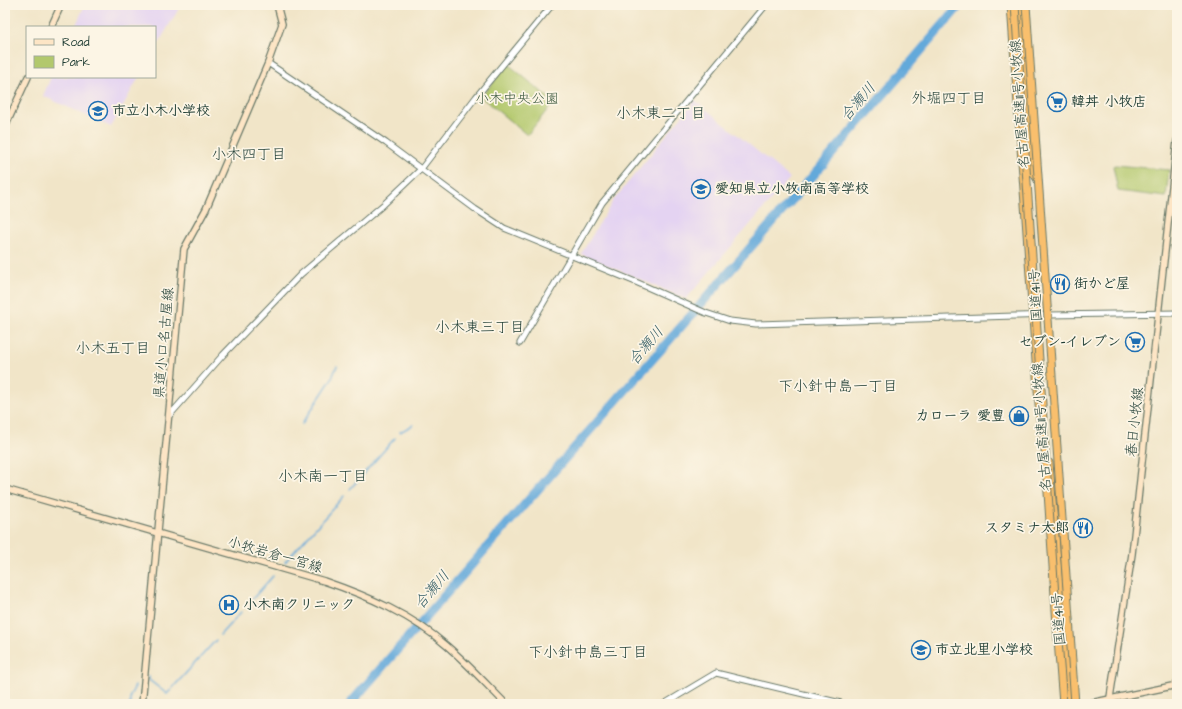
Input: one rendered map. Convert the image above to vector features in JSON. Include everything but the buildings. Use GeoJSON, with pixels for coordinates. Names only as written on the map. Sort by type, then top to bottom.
{"type":"FeatureCollection","features":[{"type":"Feature","properties":{"kind":"highway","name":"国道41号"},"geometry":{"type":"LineString","coordinates":[[1011,5],[1060,704]]}},
{"type":"Feature","properties":{"kind":"highway","name":"名古屋高速11号小牧線"},"geometry":{"type":"LineString","coordinates":[[1015,5],[1058,640],[1064,704]]}},
{"type":"Feature","properties":{"kind":"highway"},"geometry":{"type":"LineString","coordinates":[[1021,5],[1032,170],[1038,180]]}},
{"type":"Feature","properties":{"kind":"highway","name":"国道41号"},"geometry":{"type":"LineString","coordinates":[[1027,5],[1077,704]]}},
{"type":"Feature","properties":{"kind":"highway","name":"名古屋高速11号小牧線"},"geometry":{"type":"LineString","coordinates":[[1027,5],[1038,180],[1077,704]]}},
{"type":"Feature","properties":{"kind":"highway"},"geometry":{"type":"LineString","coordinates":[[1036,369],[1038,373],[1040,390],[1043,396],[1058,559],[1069,704]]}},
{"type":"Feature","properties":{"kind":"main road"},"geometry":{"type":"LineString","coordinates":[[50,26],[61,5]]}},
{"type":"Feature","properties":{"kind":"main road","name":"県道小口名古屋線"},"geometry":{"type":"LineString","coordinates":[[142,704],[170,416],[184,249],[206,209],[268,63],[282,24],[277,5]]}},
{"type":"Feature","properties":{"kind":"main road"},"geometry":{"type":"LineString","coordinates":[[5,127],[28,78]]}},
{"type":"Feature","properties":{"kind":"main road","name":"春日小牧線"},"geometry":{"type":"LineString","coordinates":[[1109,702],[1132,554],[1177,142]]}},
{"type":"Feature","properties":{"kind":"main road","name":"小牧岩倉一宮線"},"geometry":{"type":"LineString","coordinates":[[5,489],[335,585],[365,596],[399,612],[447,646],[506,704]]}},
{"type":"Feature","properties":{"kind":"main road"},"geometry":{"type":"LineString","coordinates":[[1086,704],[1109,702],[1177,685]]}},
{"type":"Feature","properties":{"kind":"street"},"geometry":{"type":"LineString","coordinates":[[170,416],[229,349],[301,274],[382,205],[421,169],[476,97],[552,5]]}},
{"type":"Feature","properties":{"kind":"street"},"geometry":{"type":"LineString","coordinates":[[520,343],[572,257],[602,203],[766,5]]}},
{"type":"Feature","properties":{"kind":"street"},"geometry":{"type":"LineString","coordinates":[[268,63],[421,169],[474,209],[504,228],[638,283],[706,313],[730,321],[756,324],[1050,315],[1177,313]]}},
{"type":"Feature","properties":{"kind":"street"},"geometry":{"type":"LineString","coordinates":[[664,704],[716,673],[845,704]]}},
{"type":"Feature","properties":{"kind":"shaded area"},"geometry":{"type":"Polygon","coordinates":[[[85,5],[181,5],[156,47],[156,26],[75,26],[85,5]]]}},
{"type":"Feature","properties":{"kind":"shaded area","name":"市立小木小学校"},"geometry":{"type":"Polygon","coordinates":[[[51,78],[138,78],[111,127],[43,96],[51,78]]]}},
{"type":"Feature","properties":{"kind":"shaded area","name":"愛知県立小牧南高等学校"},"geometry":{"type":"Polygon","coordinates":[[[695,100],[790,178],[686,299],[581,254],[613,201],[695,100]]]}},
{"type":"Feature","properties":{"kind":"green space","name":"小木中央公園"},"geometry":{"type":"Polygon","coordinates":[[[508,64],[554,102],[527,135],[481,97],[508,64]]]}},
{"type":"Feature","properties":{"kind":"green space"},"geometry":{"type":"Polygon","coordinates":[[[1113,166],[1169,170],[1166,197],[1118,191],[1113,166]]]}},
{"type":"Feature","properties":{"kind":"waterway","name":"合瀬川"},"geometry":{"type":"LineString","coordinates":[[350,704],[809,181],[960,5]]}},
{"type":"Feature","properties":{"kind":"waterway"},"geometry":{"type":"LineString","coordinates":[[302,424],[331,380],[337,366]]}},
{"type":"Feature","properties":{"kind":"waterway"},"geometry":{"type":"LineString","coordinates":[[400,432],[413,425]]}},
{"type":"Feature","properties":{"kind":"waterway"},"geometry":{"type":"LineString","coordinates":[[350,489],[395,438]]}},
{"type":"Feature","properties":{"kind":"waterway"},"geometry":{"type":"LineString","coordinates":[[285,562],[344,496]]}},
{"type":"Feature","properties":{"kind":"waterway"},"geometry":{"type":"LineString","coordinates":[[246,606],[273,576]]}},
{"type":"Feature","properties":{"kind":"waterway"},"geometry":{"type":"LineString","coordinates":[[220,635],[241,612]]}},
{"type":"Feature","properties":{"kind":"waterway"},"geometry":{"type":"LineString","coordinates":[[149,676],[149,680],[167,694],[216,640]]}},
{"type":"Feature","properties":{"kind":"waterway"},"geometry":{"type":"LineString","coordinates":[[130,704],[130,696],[135,686]]}},
{"type":"Feature","properties":{"kind":"place","name":"韓丼 小牧店"},"geometry":{"type":"Point","coordinates":[1057,102]}},
{"type":"Feature","properties":{"kind":"place","name":"市立小木小学校"},"geometry":{"type":"Point","coordinates":[98,111]}},
{"type":"Feature","properties":{"kind":"place","name":"愛知県立小牧南高等学校"},"geometry":{"type":"Point","coordinates":[701,189]}},
{"type":"Feature","properties":{"kind":"place","name":"街かど屋"},"geometry":{"type":"Point","coordinates":[1060,284]}},
{"type":"Feature","properties":{"kind":"place","name":"セブン-イレブン"},"geometry":{"type":"Point","coordinates":[1135,342]}},
{"type":"Feature","properties":{"kind":"place","name":"カローラ 愛豊"},"geometry":{"type":"Point","coordinates":[1019,416]}},
{"type":"Feature","properties":{"kind":"place","name":"スタミナ太郎"},"geometry":{"type":"Point","coordinates":[1083,528]}},
{"type":"Feature","properties":{"kind":"place","name":"小木南クリニック"},"geometry":{"type":"Point","coordinates":[229,605]}},
{"type":"Feature","properties":{"kind":"place","name":"市立北里小学校"},"geometry":{"type":"Point","coordinates":[921,650]}},
{"type":"Feature","properties":{"kind":"district","name":"外堀四丁目"},"geometry":{"type":"Point","coordinates":[949,98]}},
{"type":"Feature","properties":{"kind":"district","name":"小木東二丁目"},"geometry":{"type":"Point","coordinates":[661,113]}},
{"type":"Feature","properties":{"kind":"district","name":"小木四丁目"},"geometry":{"type":"Point","coordinates":[249,154]}},
{"type":"Feature","properties":{"kind":"district","name":"小木東三丁目"},"geometry":{"type":"Point","coordinates":[480,327]}},
{"type":"Feature","properties":{"kind":"district","name":"小木五丁目"},"geometry":{"type":"Point","coordinates":[113,348]}},
{"type":"Feature","properties":{"kind":"district","name":"下小針中島一丁目"},"geometry":{"type":"Point","coordinates":[838,386]}},
{"type":"Feature","properties":{"kind":"district","name":"小木南一丁目"},"geometry":{"type":"Point","coordinates":[323,476]}},
{"type":"Feature","properties":{"kind":"district","name":"下小針中島三丁目"},"geometry":{"type":"Point","coordinates":[588,652]}}]}
